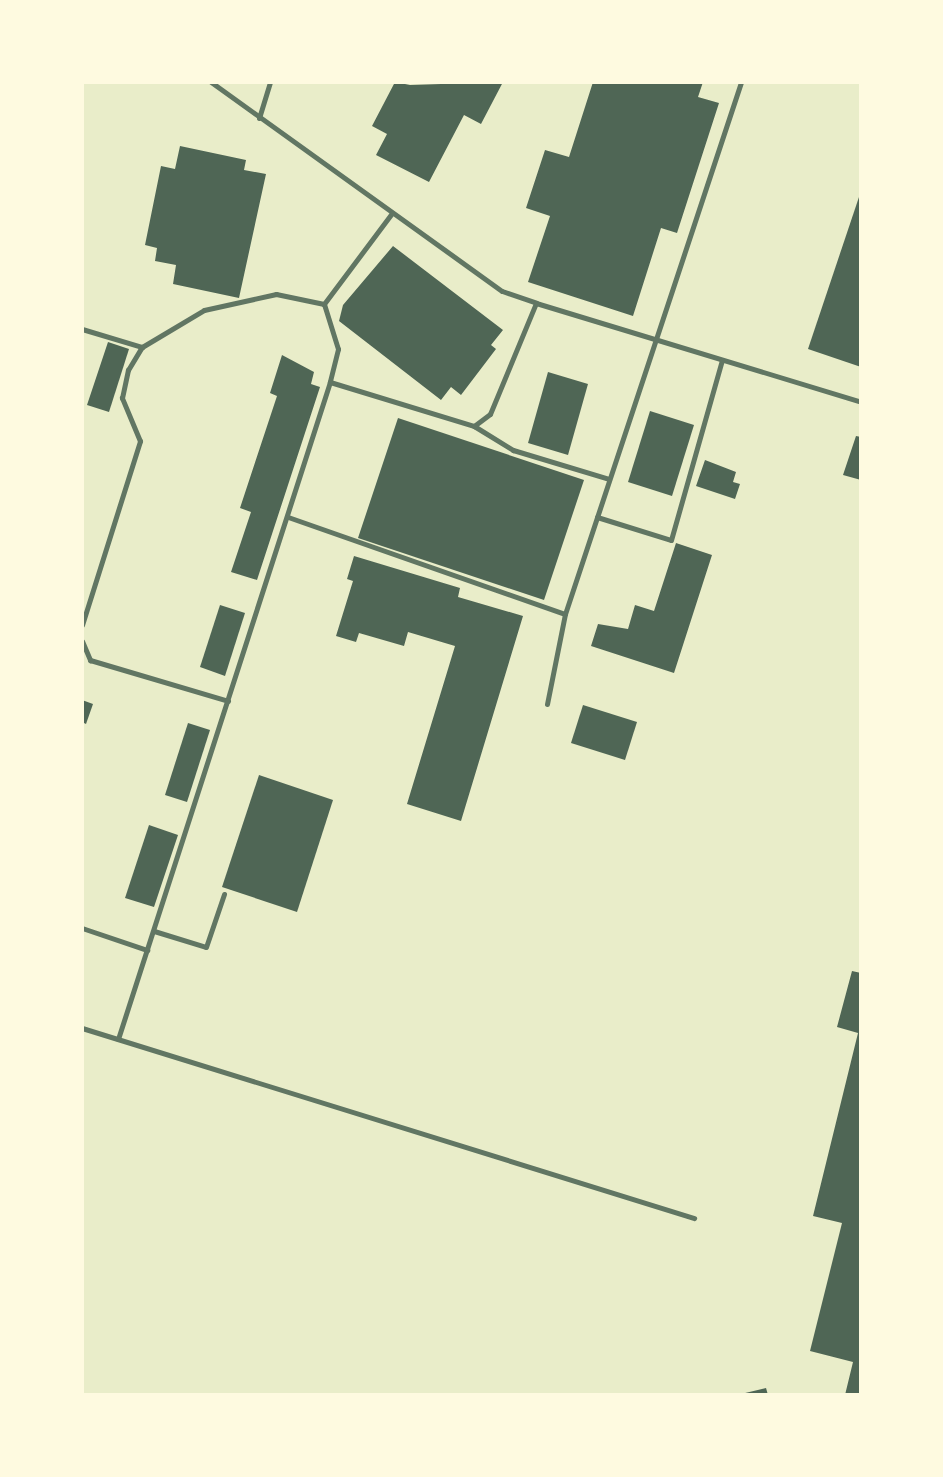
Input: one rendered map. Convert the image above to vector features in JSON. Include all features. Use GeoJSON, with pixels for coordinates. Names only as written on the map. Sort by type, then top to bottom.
{"type":"FeatureCollection","features":[{"type":"Feature","properties":{"kind":"lane"},"geometry":{"type":"LineString","coordinates":[[211,82],[502,291],[861,402]]}},
{"type":"Feature","properties":{"kind":"lane"},"geometry":{"type":"LineString","coordinates":[[259,118],[270,82]]}},
{"type":"Feature","properties":{"kind":"lane"},"geometry":{"type":"LineString","coordinates":[[547,704],[565,614],[741,82]]}},
{"type":"Feature","properties":{"kind":"lane"},"geometry":{"type":"LineString","coordinates":[[324,304],[392,213]]}},
{"type":"Feature","properties":{"kind":"lane"},"geometry":{"type":"LineString","coordinates":[[82,625],[140,440],[122,398],[128,370],[142,347],[204,310],[276,294],[324,304]]}},
{"type":"Feature","properties":{"kind":"lane"},"geometry":{"type":"LineString","coordinates":[[474,426],[489,414],[536,303]]}},
{"type":"Feature","properties":{"kind":"lane"},"geometry":{"type":"LineString","coordinates":[[118,1040],[330,382],[338,349],[324,304]]}},
{"type":"Feature","properties":{"kind":"lane"},"geometry":{"type":"LineString","coordinates":[[82,330],[142,347]]}},
{"type":"Feature","properties":{"kind":"lane"},"geometry":{"type":"LineString","coordinates":[[597,517],[671,540],[722,360]]}},
{"type":"Feature","properties":{"kind":"lane"},"geometry":{"type":"LineString","coordinates":[[330,382],[474,426],[513,450],[610,479]]}},
{"type":"Feature","properties":{"kind":"lane"},"geometry":{"type":"LineString","coordinates":[[288,517],[565,614]]}},
{"type":"Feature","properties":{"kind":"lane"},"geometry":{"type":"LineString","coordinates":[[82,641],[90,660],[228,701]]}},
{"type":"Feature","properties":{"kind":"lane"},"geometry":{"type":"LineString","coordinates":[[154,931],[206,947],[224,894]]}},
{"type":"Feature","properties":{"kind":"lane"},"geometry":{"type":"LineString","coordinates":[[82,928],[148,950]]}},
{"type":"Feature","properties":{"kind":"lane"},"geometry":{"type":"LineString","coordinates":[[82,1028],[694,1218]]}},
{"type":"Feature","properties":{"kind":"building"},"geometry":{"type":"Polygon","coordinates":[[[395,82],[410,85],[503,82],[481,124],[464,115],[429,182],[376,155],[387,134],[372,126],[395,82]]]}},
{"type":"Feature","properties":{"kind":"building"},"geometry":{"type":"Polygon","coordinates":[[[593,82],[703,82],[698,97],[719,103],[677,233],[661,228],[633,316],[528,282],[550,216],[526,208],[545,150],[569,157],[593,82]]]}},
{"type":"Feature","properties":{"kind":"building"},"geometry":{"type":"Polygon","coordinates":[[[180,146],[246,160],[244,170],[266,174],[239,298],[173,284],[176,265],[155,261],[157,248],[145,245],[161,166],[175,169],[180,146]]]}},
{"type":"Feature","properties":{"kind":"building"},"geometry":{"type":"Polygon","coordinates":[[[861,194],[861,367],[808,349],[861,194]]]}},
{"type":"Feature","properties":{"kind":"building"},"geometry":{"type":"Polygon","coordinates":[[[393,246],[503,330],[491,345],[496,349],[461,395],[451,387],[441,400],[339,321],[343,305],[393,246]]]}},
{"type":"Feature","properties":{"kind":"building"},"geometry":{"type":"Polygon","coordinates":[[[108,342],[129,349],[109,412],[87,405],[108,342]]]}},
{"type":"Feature","properties":{"kind":"building"},"geometry":{"type":"Polygon","coordinates":[[[282,355],[314,372],[311,384],[320,387],[257,580],[231,572],[251,512],[240,508],[277,396],[270,393],[282,355]]]}},
{"type":"Feature","properties":{"kind":"building"},"geometry":{"type":"Polygon","coordinates":[[[548,372],[588,384],[568,455],[528,443],[548,372]]]}},
{"type":"Feature","properties":{"kind":"building"},"geometry":{"type":"Polygon","coordinates":[[[650,411],[694,425],[672,496],[628,482],[650,411]]]}},
{"type":"Feature","properties":{"kind":"building"},"geometry":{"type":"Polygon","coordinates":[[[398,418],[584,480],[544,600],[358,538],[398,418]]]}},
{"type":"Feature","properties":{"kind":"building"},"geometry":{"type":"Polygon","coordinates":[[[856,436],[861,437],[861,480],[843,475],[856,436]]]}},
{"type":"Feature","properties":{"kind":"building"},"geometry":{"type":"Polygon","coordinates":[[[705,460],[736,472],[733,482],[740,484],[735,499],[696,486],[705,460]]]}},
{"type":"Feature","properties":{"kind":"building"},"geometry":{"type":"Polygon","coordinates":[[[676,543],[712,555],[674,673],[591,646],[598,624],[628,629],[635,605],[654,611],[676,543]]]}},
{"type":"Feature","properties":{"kind":"building"},"geometry":{"type":"Polygon","coordinates":[[[354,556],[460,588],[458,597],[523,616],[461,821],[407,804],[455,646],[408,632],[404,646],[359,633],[356,642],[336,636],[353,581],[347,579],[354,556]]]}},
{"type":"Feature","properties":{"kind":"building"},"geometry":{"type":"Polygon","coordinates":[[[220,605],[245,613],[225,676],[200,667],[220,605]]]}},
{"type":"Feature","properties":{"kind":"building"},"geometry":{"type":"Polygon","coordinates":[[[82,700],[93,704],[86,724],[82,722],[82,700]]]}},
{"type":"Feature","properties":{"kind":"building"},"geometry":{"type":"Polygon","coordinates":[[[583,705],[637,722],[625,760],[571,743],[583,705]]]}},
{"type":"Feature","properties":{"kind":"building"},"geometry":{"type":"Polygon","coordinates":[[[188,723],[210,730],[187,802],[165,795],[188,723]]]}},
{"type":"Feature","properties":{"kind":"building"},"geometry":{"type":"Polygon","coordinates":[[[259,775],[333,800],[297,912],[222,887],[259,775]]]}},
{"type":"Feature","properties":{"kind":"building"},"geometry":{"type":"Polygon","coordinates":[[[149,825],[178,835],[154,907],[125,898],[149,825]]]}},
{"type":"Feature","properties":{"kind":"building"},"geometry":{"type":"Polygon","coordinates":[[[852,971],[861,973],[861,1395],[845,1395],[853,1362],[810,1351],[842,1223],[813,1216],[858,1033],[837,1027],[852,971]]]}},
{"type":"Feature","properties":{"kind":"building"},"geometry":{"type":"Polygon","coordinates":[[[766,1388],[768,1395],[741,1395],[741,1394],[766,1388]]]}}]}
